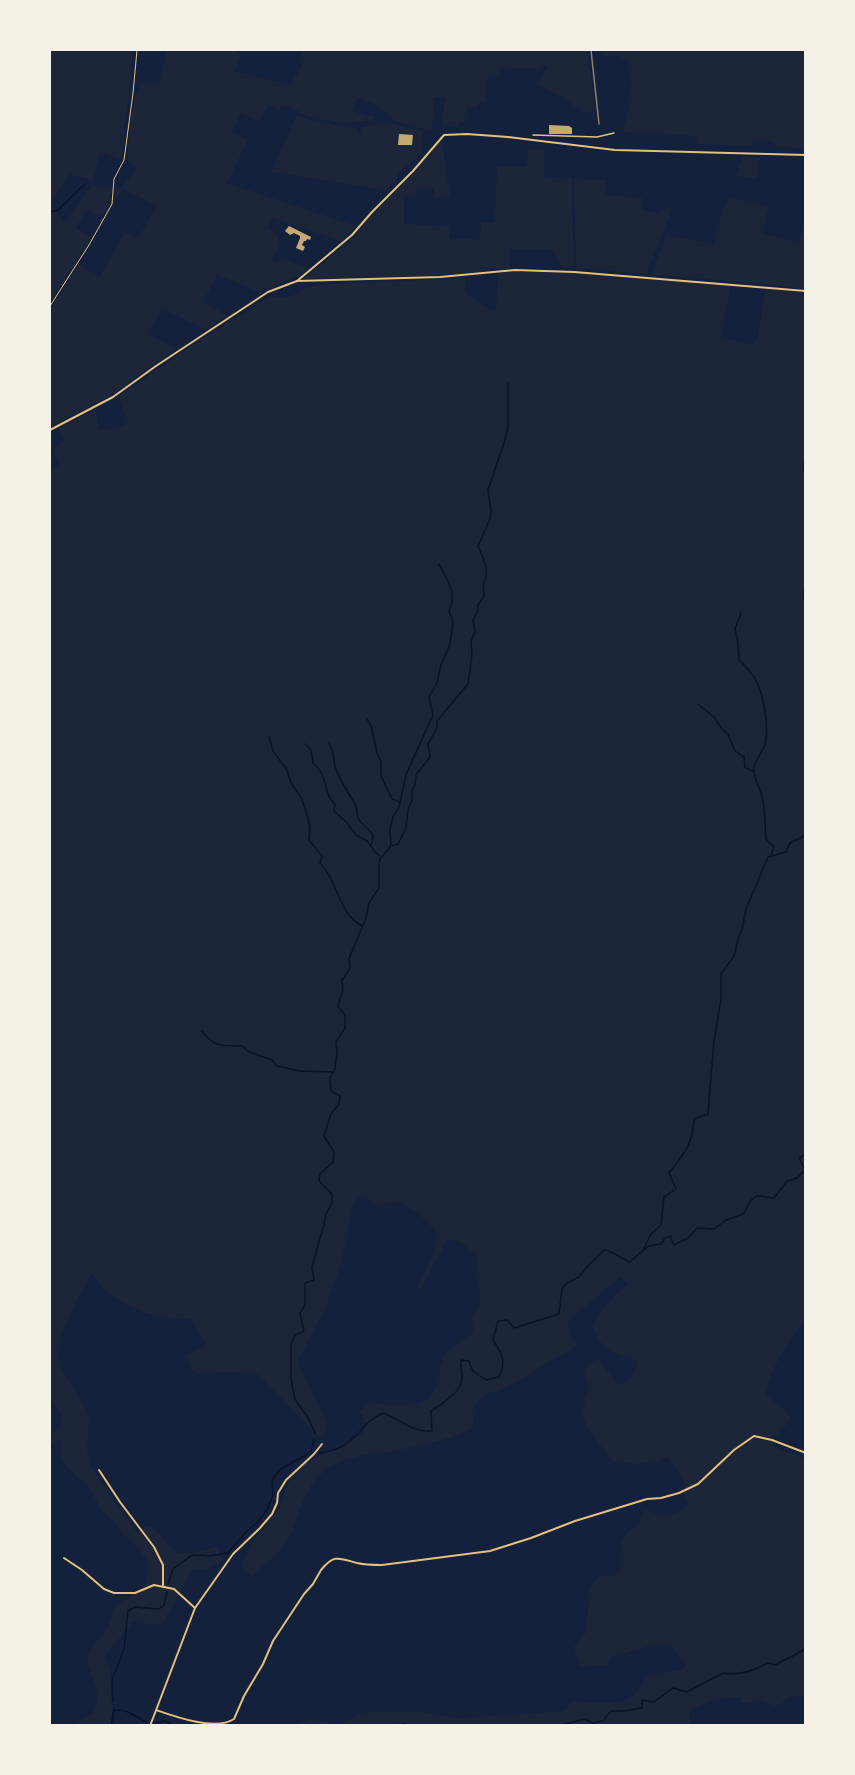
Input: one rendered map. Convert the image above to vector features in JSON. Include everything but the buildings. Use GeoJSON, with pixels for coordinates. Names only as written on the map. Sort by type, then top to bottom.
{"type":"FeatureCollection","features":[{"type":"Feature","properties":{"kind":"street"},"geometry":{"type":"LineString","coordinates":[[533,135],[597,137],[614,133]]}},
{"type":"Feature","properties":{"kind":"street"},"geometry":{"type":"LineString","coordinates":[[297,281],[352,234],[444,135],[508,137],[615,150],[806,155]]}},
{"type":"Feature","properties":{"kind":"street"},"geometry":{"type":"LineString","coordinates":[[50,430],[113,397],[268,292],[297,281],[440,277],[515,270],[646,277],[806,291]]}},
{"type":"Feature","properties":{"kind":"street"},"geometry":{"type":"LineString","coordinates":[[156,1710],[174,1717],[207,1723],[228,1722],[234,1719],[284,1623],[326,1564],[335,1558],[382,1565],[490,1551],[646,1499],[679,1493],[698,1484],[734,1450],[753,1436],[763,1437],[806,1453]]}},
{"type":"Feature","properties":{"kind":"street"},"geometry":{"type":"LineString","coordinates":[[150,1725],[195,1608],[239,1547],[272,1514],[278,1493],[286,1480],[315,1454],[322,1444]]}},
{"type":"Feature","properties":{"kind":"street"},"geometry":{"type":"LineString","coordinates":[[99,1470],[154,1547],[163,1565],[163,1587]]}},
{"type":"Feature","properties":{"kind":"street"},"geometry":{"type":"LineString","coordinates":[[64,1558],[104,1589],[114,1593],[135,1593],[154,1585],[174,1589],[195,1608]]}},
{"type":"Feature","properties":{"kind":"lane"},"geometry":{"type":"LineString","coordinates":[[50,306],[112,204],[114,179],[124,160],[134,93],[137,50]]}},
{"type":"Feature","properties":{"kind":"shaded area"},"geometry":{"type":"Polygon","coordinates":[[[50,50],[132,50],[132,66],[121,159],[100,152],[93,181],[70,174],[50,203],[50,50]]]}},
{"type":"Feature","properties":{"kind":"shaded area"},"geometry":{"type":"Polygon","coordinates":[[[167,50],[232,50],[242,55],[234,71],[290,85],[302,67],[301,52],[297,50],[588,50],[595,111],[583,112],[563,97],[537,84],[547,68],[544,65],[540,68],[500,69],[499,76],[491,75],[485,81],[485,102],[479,102],[478,107],[467,107],[465,122],[459,122],[458,128],[442,124],[445,97],[434,97],[432,131],[397,122],[374,104],[357,98],[352,111],[368,116],[375,115],[375,119],[343,123],[309,117],[282,105],[279,110],[268,105],[258,122],[241,113],[232,132],[248,140],[227,183],[356,226],[341,241],[272,218],[268,228],[278,235],[278,250],[271,259],[275,263],[282,258],[310,268],[296,277],[260,292],[217,275],[203,302],[228,316],[206,329],[162,309],[147,334],[177,349],[113,395],[50,427],[50,309],[78,265],[100,276],[125,232],[138,238],[157,206],[124,189],[114,200],[116,187],[122,187],[138,168],[128,162],[128,152],[130,121],[138,90],[142,81],[159,84],[167,50]]]}},
{"type":"Feature","properties":{"kind":"shaded area"},"geometry":{"type":"Polygon","coordinates":[[[597,50],[805,50],[805,148],[775,147],[774,142],[753,140],[752,146],[697,144],[696,136],[623,132],[631,89],[629,62],[619,56],[604,56],[597,50]]]}},
{"type":"Feature","properties":{"kind":"shaded area"},"geometry":{"type":"Polygon","coordinates":[[[297,115],[312,121],[355,128],[360,135],[361,127],[385,122],[423,131],[421,154],[399,173],[395,183],[390,183],[390,191],[271,172],[297,115]]]}},
{"type":"Feature","properties":{"kind":"shaded area"},"geometry":{"type":"Polygon","coordinates":[[[442,140],[450,197],[434,197],[434,189],[417,188],[416,197],[404,197],[404,224],[450,226],[449,239],[480,240],[481,222],[495,222],[497,166],[527,167],[528,149],[544,149],[544,178],[572,179],[573,266],[563,268],[551,249],[509,249],[510,269],[482,267],[482,272],[432,276],[303,279],[353,239],[371,216],[442,140]]]}},
{"type":"Feature","properties":{"kind":"shaded area"},"geometry":{"type":"Polygon","coordinates":[[[742,156],[760,158],[756,179],[736,176],[742,156]]]}},
{"type":"Feature","properties":{"kind":"shaded area"},"geometry":{"type":"Polygon","coordinates":[[[574,179],[605,180],[605,195],[642,198],[642,210],[658,213],[663,209],[673,207],[646,274],[577,266],[574,179]]]}},
{"type":"Feature","properties":{"kind":"shaded area"},"geometry":{"type":"Polygon","coordinates":[[[91,186],[112,187],[109,204],[102,217],[86,210],[76,228],[92,237],[50,302],[50,204],[65,222],[91,186]]]}},
{"type":"Feature","properties":{"kind":"shaded area"},"geometry":{"type":"Polygon","coordinates":[[[729,197],[769,207],[761,233],[799,243],[805,219],[806,281],[803,289],[653,275],[666,235],[714,244],[723,208],[729,197]]]}},
{"type":"Feature","properties":{"kind":"shaded area"},"geometry":{"type":"Polygon","coordinates":[[[498,273],[574,273],[731,285],[720,337],[753,345],[757,341],[766,289],[805,292],[806,1318],[777,1363],[766,1394],[785,1410],[791,1419],[779,1433],[771,1437],[775,1448],[805,1458],[805,1695],[787,1698],[783,1703],[775,1706],[762,1700],[742,1703],[741,1698],[714,1700],[689,1711],[691,1725],[338,1725],[358,1715],[373,1712],[422,1712],[459,1718],[565,1711],[572,1701],[612,1703],[627,1699],[636,1693],[648,1676],[680,1670],[687,1666],[670,1645],[650,1646],[610,1657],[606,1665],[580,1667],[574,1647],[586,1632],[590,1587],[599,1577],[615,1575],[621,1569],[622,1540],[639,1524],[641,1515],[646,1510],[663,1514],[674,1513],[689,1505],[685,1497],[683,1480],[668,1457],[640,1464],[611,1460],[586,1425],[582,1413],[586,1404],[583,1400],[590,1390],[584,1370],[591,1362],[599,1359],[618,1386],[631,1377],[637,1368],[636,1360],[608,1350],[600,1341],[592,1325],[613,1297],[629,1284],[620,1277],[567,1322],[570,1336],[578,1344],[522,1379],[496,1393],[489,1392],[483,1396],[476,1404],[472,1428],[433,1442],[354,1457],[327,1469],[309,1489],[285,1545],[252,1576],[241,1564],[257,1535],[279,1509],[288,1483],[294,1475],[306,1463],[361,1434],[368,1425],[360,1412],[369,1403],[413,1404],[427,1400],[432,1395],[445,1355],[454,1345],[474,1332],[471,1317],[480,1299],[477,1256],[461,1243],[448,1239],[422,1289],[417,1289],[433,1254],[438,1234],[413,1209],[400,1203],[393,1202],[379,1207],[364,1197],[358,1198],[353,1204],[342,1260],[326,1307],[300,1357],[299,1366],[327,1423],[326,1431],[321,1439],[259,1375],[192,1371],[186,1355],[205,1346],[205,1342],[191,1319],[165,1318],[140,1311],[103,1289],[92,1274],[70,1314],[60,1338],[57,1354],[61,1368],[86,1409],[89,1420],[87,1449],[91,1467],[136,1531],[149,1526],[173,1550],[179,1552],[191,1553],[216,1547],[224,1560],[208,1569],[193,1569],[163,1624],[154,1625],[134,1621],[105,1655],[110,1671],[113,1725],[74,1725],[94,1712],[97,1703],[96,1686],[88,1664],[88,1653],[108,1627],[114,1608],[145,1585],[149,1569],[138,1547],[101,1510],[89,1487],[68,1468],[60,1457],[61,1439],[50,1445],[50,1435],[61,1425],[61,1414],[50,1398],[50,470],[60,465],[54,447],[64,442],[59,428],[96,408],[98,430],[116,428],[127,423],[119,396],[200,340],[270,297],[290,297],[319,284],[465,277],[465,292],[483,306],[496,310],[498,273]]]}},
{"type":"Feature","properties":{"kind":"shaded area"},"geometry":{"type":"Polygon","coordinates":[[[311,1719],[338,1725],[295,1725],[311,1719]]]}},
{"type":"Feature","properties":{"kind":"waterway"},"geometry":{"type":"LineString","coordinates":[[50,212],[58,210],[85,184]]}},
{"type":"Feature","properties":{"kind":"waterway"},"geometry":{"type":"LineString","coordinates":[[391,846],[398,844],[406,828],[416,775],[430,757],[428,744],[437,728],[437,721],[468,684],[472,654],[471,642],[475,631],[473,620],[484,596],[486,572],[478,546],[490,519],[488,490],[508,428],[508,383]]}},
{"type":"Feature","properties":{"kind":"waterway"},"geometry":{"type":"LineString","coordinates":[[806,418],[806,434]]}},
{"type":"Feature","properties":{"kind":"waterway"},"geometry":{"type":"LineString","coordinates":[[806,453],[803,469],[806,476]]}},
{"type":"Feature","properties":{"kind":"waterway"},"geometry":{"type":"LineString","coordinates":[[315,1433],[295,1399],[291,1379],[291,1344],[295,1335],[304,1331],[300,1314],[305,1305],[305,1283],[314,1280],[312,1267],[326,1214],[332,1203],[332,1194],[319,1181],[320,1174],[333,1162],[334,1152],[324,1136],[331,1114],[339,1104],[340,1096],[331,1091],[330,1078],[335,1069],[336,1042],[345,1028],[345,1015],[338,1006],[343,990],[342,980],[350,969],[349,959],[366,918],[369,903],[379,888],[379,863],[391,846],[390,829],[399,807],[406,775],[433,715],[429,697],[437,683],[441,665],[450,644],[453,622],[449,611],[452,593],[439,564]]}},
{"type":"Feature","properties":{"kind":"waterway"},"geometry":{"type":"LineString","coordinates":[[806,581],[803,598],[806,601]]}},
{"type":"Feature","properties":{"kind":"waterway"},"geometry":{"type":"LineString","coordinates":[[741,613],[735,629],[739,660],[758,684],[765,710],[765,745],[755,763],[754,770],[763,801],[766,839],[774,847],[771,855]]}},
{"type":"Feature","properties":{"kind":"waterway"},"geometry":{"type":"LineString","coordinates":[[698,704],[714,717],[728,734],[735,751],[744,757],[745,768],[754,771]]}},
{"type":"Feature","properties":{"kind":"waterway"},"geometry":{"type":"LineString","coordinates":[[367,719],[381,762],[381,776],[392,799],[400,802]]}},
{"type":"Feature","properties":{"kind":"waterway"},"geometry":{"type":"LineString","coordinates":[[269,737],[273,751],[287,770],[291,783],[301,797],[310,827],[309,840],[322,856],[320,863],[331,879],[347,912],[362,926]]}},
{"type":"Feature","properties":{"kind":"waterway"},"geometry":{"type":"LineString","coordinates":[[329,743],[335,766],[356,806],[358,818],[372,833],[371,845]]}},
{"type":"Feature","properties":{"kind":"waterway"},"geometry":{"type":"LineString","coordinates":[[305,744],[311,750],[313,763],[321,773],[331,800],[335,804],[334,811],[380,856]]}},
{"type":"Feature","properties":{"kind":"waterway"},"geometry":{"type":"LineString","coordinates":[[644,1248],[651,1234],[661,1225],[664,1197],[676,1189],[669,1173],[687,1148],[692,1136],[694,1119],[708,1114],[714,1041],[721,999],[721,974],[734,956],[746,909],[768,857],[786,852],[790,843],[806,835]]}},
{"type":"Feature","properties":{"kind":"waterway"},"geometry":{"type":"LineString","coordinates":[[202,1031],[211,1041],[224,1046],[242,1046],[249,1052],[272,1060],[277,1066],[300,1071],[333,1072]]}},
{"type":"Feature","properties":{"kind":"waterway"},"geometry":{"type":"LineString","coordinates":[[319,1453],[347,1443],[372,1419],[383,1413],[412,1428],[432,1431],[431,1411],[449,1398],[461,1385],[461,1360],[469,1361],[473,1371],[486,1380],[499,1377],[503,1362],[493,1340],[498,1321],[507,1320],[514,1328],[559,1314],[562,1289],[567,1283],[579,1277],[604,1250],[630,1262],[648,1246],[661,1244],[665,1238],[670,1236],[674,1245],[688,1238],[697,1228],[714,1229],[726,1220],[743,1214],[751,1200],[756,1197],[774,1198],[787,1181],[797,1178],[805,1170],[799,1158],[806,1154]]}},
{"type":"Feature","properties":{"kind":"waterway"},"geometry":{"type":"LineString","coordinates":[[168,1584],[173,1569],[192,1555],[210,1556],[228,1553],[258,1522],[268,1508],[273,1495],[272,1480],[281,1469],[311,1452],[314,1440]]}},
{"type":"Feature","properties":{"kind":"waterway"},"geometry":{"type":"LineString","coordinates":[[113,1702],[112,1680],[124,1649],[128,1611],[135,1607],[159,1609],[164,1605],[167,1591]]}},
{"type":"Feature","properties":{"kind":"waterway"},"geometry":{"type":"LineString","coordinates":[[559,1726],[585,1719],[593,1723],[603,1721],[611,1711],[642,1708],[642,1700],[654,1702],[673,1688],[687,1692],[723,1673],[746,1672],[768,1663],[775,1665],[806,1649]]}},
{"type":"Feature","properties":{"kind":"waterway"},"geometry":{"type":"LineString","coordinates":[[111,1726],[114,1709]]}},
{"type":"Feature","properties":{"kind":"waterway"},"geometry":{"type":"LineString","coordinates":[[114,1711],[127,1712],[147,1722]]}},
{"type":"Feature","properties":{"kind":"waterway"},"geometry":{"type":"LineString","coordinates":[[155,1723],[166,1721],[173,1726]]}},
{"type":"Feature","properties":{"kind":"waterway"},"geometry":{"type":"LineString","coordinates":[[386,1726],[405,1724],[409,1726]]}},
{"type":"Feature","properties":{"kind":"railway"},"geometry":{"type":"LineString","coordinates":[[591,50],[599,124]]}}]}
